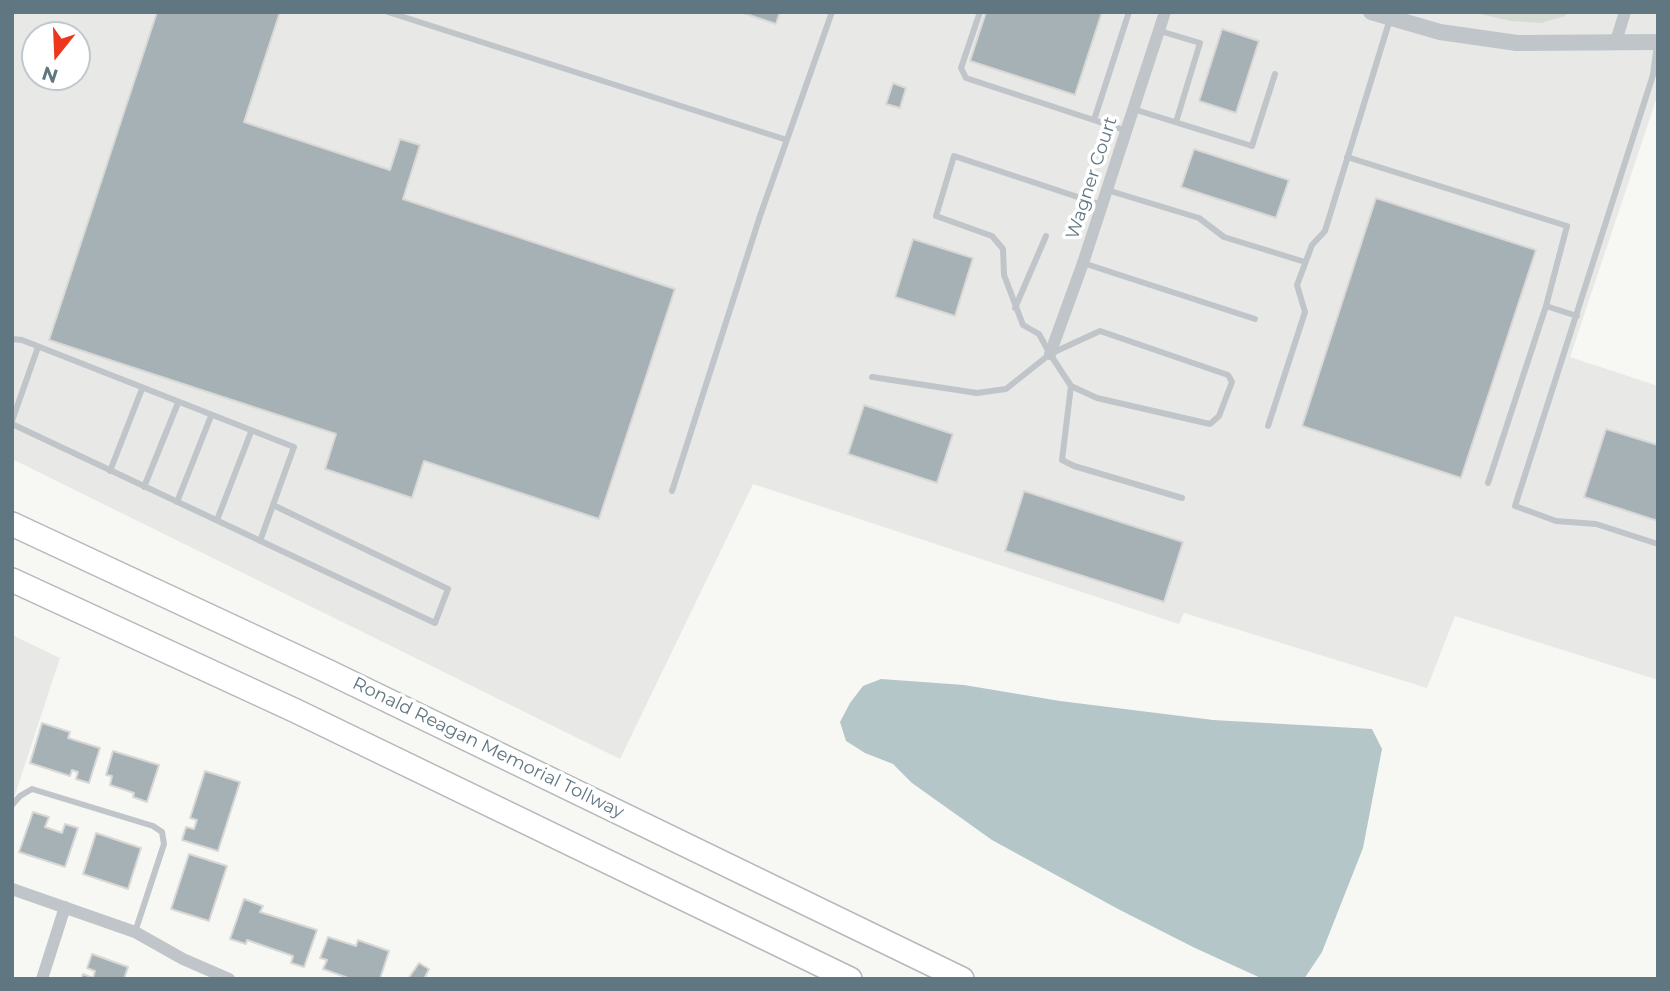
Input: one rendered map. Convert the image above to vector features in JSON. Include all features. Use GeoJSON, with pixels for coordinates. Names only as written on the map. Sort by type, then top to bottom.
{"type":"FeatureCollection","features":[{"type":"Feature","properties":{"kind":"highway","name":"Ronald Reagan Memorial Tollway"},"geometry":{"type":"LineString","coordinates":[[12,524],[327,671],[962,979]]}},
{"type":"Feature","properties":{"kind":"highway"},"geometry":{"type":"LineString","coordinates":[[12,580],[296,711],[850,979]]}},
{"type":"Feature","properties":{"kind":"street","name":"Wagner Court"},"geometry":{"type":"LineString","coordinates":[[1049,354],[1083,263],[1165,12]]}},
{"type":"Feature","properties":{"kind":"street"},"geometry":{"type":"LineString","coordinates":[[1371,12],[1440,32],[1517,43],[1658,42]]}},
{"type":"Feature","properties":{"kind":"street"},"geometry":{"type":"LineString","coordinates":[[1616,41],[1625,12]]}},
{"type":"Feature","properties":{"kind":"street"},"geometry":{"type":"LineString","coordinates":[[12,889],[135,932],[183,959],[229,979]]}},
{"type":"Feature","properties":{"kind":"street"},"geometry":{"type":"LineString","coordinates":[[41,979],[65,907]]}},
{"type":"Feature","properties":{"kind":"lane"},"geometry":{"type":"LineString","coordinates":[[388,12],[787,140]]}},
{"type":"Feature","properties":{"kind":"lane"},"geometry":{"type":"LineString","coordinates":[[672,491],[760,216],[832,12]]}},
{"type":"Feature","properties":{"kind":"lane"},"geometry":{"type":"LineString","coordinates":[[980,12],[961,68],[966,78],[1127,131]]}},
{"type":"Feature","properties":{"kind":"lane"},"geometry":{"type":"LineString","coordinates":[[1094,120],[1129,12]]}},
{"type":"Feature","properties":{"kind":"lane"},"geometry":{"type":"LineString","coordinates":[[1268,426],[1305,312],[1297,285],[1312,245],[1325,231],[1390,19]]}},
{"type":"Feature","properties":{"kind":"lane"},"geometry":{"type":"LineString","coordinates":[[1159,31],[1200,43],[1176,122]]}},
{"type":"Feature","properties":{"kind":"lane"},"geometry":{"type":"LineString","coordinates":[[1658,42],[1653,75],[1515,506],[1556,521],[1596,524],[1658,544]]}},
{"type":"Feature","properties":{"kind":"lane"},"geometry":{"type":"LineString","coordinates":[[1133,109],[1252,146],[1275,74]]}},
{"type":"Feature","properties":{"kind":"lane"},"geometry":{"type":"LineString","coordinates":[[872,377],[977,393],[1006,389],[1049,354],[1100,331],[1228,375],[1232,382],[1219,416],[1210,424],[1097,398],[1071,386],[1049,354],[1040,334],[1023,325],[1004,275],[1003,249],[992,236],[936,216],[954,156],[1101,205]]}},
{"type":"Feature","properties":{"kind":"lane"},"geometry":{"type":"LineString","coordinates":[[1347,157],[1567,226],[1546,306],[1488,483]]}},
{"type":"Feature","properties":{"kind":"lane"},"geometry":{"type":"LineString","coordinates":[[1107,190],[1199,218],[1224,237],[1306,262]]}},
{"type":"Feature","properties":{"kind":"lane"},"geometry":{"type":"LineString","coordinates":[[1015,308],[1046,236]]}},
{"type":"Feature","properties":{"kind":"lane"},"geometry":{"type":"LineString","coordinates":[[1083,263],[1255,319]]}},
{"type":"Feature","properties":{"kind":"lane"},"geometry":{"type":"LineString","coordinates":[[1546,306],[1577,316]]}},
{"type":"Feature","properties":{"kind":"lane"},"geometry":{"type":"LineString","coordinates":[[12,339],[22,340],[250,432],[294,447],[260,541]]}},
{"type":"Feature","properties":{"kind":"lane"},"geometry":{"type":"LineString","coordinates":[[38,347],[12,423],[435,623],[448,589],[273,505]]}},
{"type":"Feature","properties":{"kind":"lane"},"geometry":{"type":"LineString","coordinates":[[1071,386],[1062,460],[1182,498]]}},
{"type":"Feature","properties":{"kind":"lane"},"geometry":{"type":"LineString","coordinates":[[110,471],[142,389]]}},
{"type":"Feature","properties":{"kind":"lane"},"geometry":{"type":"LineString","coordinates":[[144,486],[178,403]]}},
{"type":"Feature","properties":{"kind":"lane"},"geometry":{"type":"LineString","coordinates":[[177,502],[211,416]]}},
{"type":"Feature","properties":{"kind":"lane"},"geometry":{"type":"LineString","coordinates":[[216,520],[250,432]]}},
{"type":"Feature","properties":{"kind":"lane"},"geometry":{"type":"LineString","coordinates":[[12,805],[32,789],[153,826],[162,832],[164,844],[135,932]]}},
{"type":"Feature","properties":{"kind":"shaded area"},"geometry":{"type":"Polygon","coordinates":[[[12,12],[1658,12],[1658,94],[1570,357],[1658,386],[1658,680],[1455,616],[1427,688],[1184,613],[1179,624],[753,484],[620,759],[12,459],[12,12]]]}},
{"type":"Feature","properties":{"kind":"shaded area"},"geometry":{"type":"Polygon","coordinates":[[[1471,12],[1568,12],[1565,16],[1541,23],[1511,21],[1471,12]]]}},
{"type":"Feature","properties":{"kind":"shaded area"},"geometry":{"type":"Polygon","coordinates":[[[12,635],[60,658],[12,804],[12,635]]]}},
{"type":"Feature","properties":{"kind":"shaded area"},"geometry":{"type":"Polygon","coordinates":[[[881,679],[964,685],[1060,701],[1213,720],[1372,729],[1382,749],[1363,848],[1322,952],[1304,979],[1263,979],[1118,909],[992,840],[912,783],[893,764],[865,753],[846,741],[840,722],[850,703],[863,686],[881,679]]]}},
{"type":"Feature","properties":{"kind":"building"},"geometry":{"type":"Polygon","coordinates":[[[157,12],[280,12],[244,122],[390,170],[400,139],[420,145],[403,199],[675,289],[599,519],[424,461],[412,498],[325,469],[336,434],[49,340],[157,12]]]}},
{"type":"Feature","properties":{"kind":"building"},"geometry":{"type":"Polygon","coordinates":[[[740,12],[780,12],[776,24],[740,12]]]}},
{"type":"Feature","properties":{"kind":"building"},"geometry":{"type":"Polygon","coordinates":[[[986,12],[1102,12],[1075,95],[970,61],[986,12]]]}},
{"type":"Feature","properties":{"kind":"building"},"geometry":{"type":"Polygon","coordinates":[[[1222,29],[1259,41],[1236,113],[1199,101],[1222,29]]]}},
{"type":"Feature","properties":{"kind":"building"},"geometry":{"type":"Polygon","coordinates":[[[893,83],[906,88],[900,108],[886,104],[893,83]]]}},
{"type":"Feature","properties":{"kind":"building"},"geometry":{"type":"Polygon","coordinates":[[[1194,149],[1289,180],[1276,218],[1181,187],[1194,149]]]}},
{"type":"Feature","properties":{"kind":"building"},"geometry":{"type":"Polygon","coordinates":[[[1376,198],[1536,250],[1461,478],[1302,426],[1376,198]]]}},
{"type":"Feature","properties":{"kind":"building"},"geometry":{"type":"Polygon","coordinates":[[[913,239],[973,258],[955,316],[895,297],[913,239]]]}},
{"type":"Feature","properties":{"kind":"building"},"geometry":{"type":"Polygon","coordinates":[[[864,405],[953,434],[937,483],[848,454],[864,405]]]}},
{"type":"Feature","properties":{"kind":"building"},"geometry":{"type":"Polygon","coordinates":[[[1606,429],[1658,445],[1658,521],[1584,497],[1606,429]]]}},
{"type":"Feature","properties":{"kind":"building"},"geometry":{"type":"Polygon","coordinates":[[[1024,491],[1183,542],[1164,602],[1005,551],[1024,491]]]}},
{"type":"Feature","properties":{"kind":"building"},"geometry":{"type":"Polygon","coordinates":[[[42,723],[70,732],[68,738],[100,748],[89,783],[76,779],[78,772],[72,770],[70,776],[30,763],[42,723]]]}},
{"type":"Feature","properties":{"kind":"building"},"geometry":{"type":"Polygon","coordinates":[[[113,751],[159,765],[147,802],[133,797],[134,793],[110,785],[112,776],[106,775],[113,751]]]}},
{"type":"Feature","properties":{"kind":"building"},"geometry":{"type":"Polygon","coordinates":[[[205,771],[240,782],[218,851],[182,840],[186,827],[194,829],[197,820],[190,818],[205,771]]]}},
{"type":"Feature","properties":{"kind":"building"},"geometry":{"type":"Polygon","coordinates":[[[33,812],[49,817],[45,827],[62,833],[65,824],[78,828],[65,867],[19,852],[33,812]]]}},
{"type":"Feature","properties":{"kind":"building"},"geometry":{"type":"Polygon","coordinates":[[[96,833],[141,848],[128,889],[83,874],[96,833]]]}},
{"type":"Feature","properties":{"kind":"building"},"geometry":{"type":"Polygon","coordinates":[[[189,854],[227,866],[209,921],[171,909],[189,854]]]}},
{"type":"Feature","properties":{"kind":"building"},"geometry":{"type":"Polygon","coordinates":[[[244,899],[263,906],[260,912],[317,930],[304,967],[291,963],[293,956],[247,940],[246,944],[230,939],[244,899]]]}},
{"type":"Feature","properties":{"kind":"building"},"geometry":{"type":"Polygon","coordinates":[[[328,937],[356,946],[358,940],[389,951],[380,979],[351,979],[323,969],[327,960],[320,958],[328,937]]]}},
{"type":"Feature","properties":{"kind":"building"},"geometry":{"type":"Polygon","coordinates":[[[92,954],[128,967],[124,979],[81,979],[83,974],[93,978],[95,971],[87,968],[92,954]]]}},
{"type":"Feature","properties":{"kind":"building"},"geometry":{"type":"Polygon","coordinates":[[[419,963],[429,969],[425,977],[427,979],[408,979],[419,963]]]}}]}
